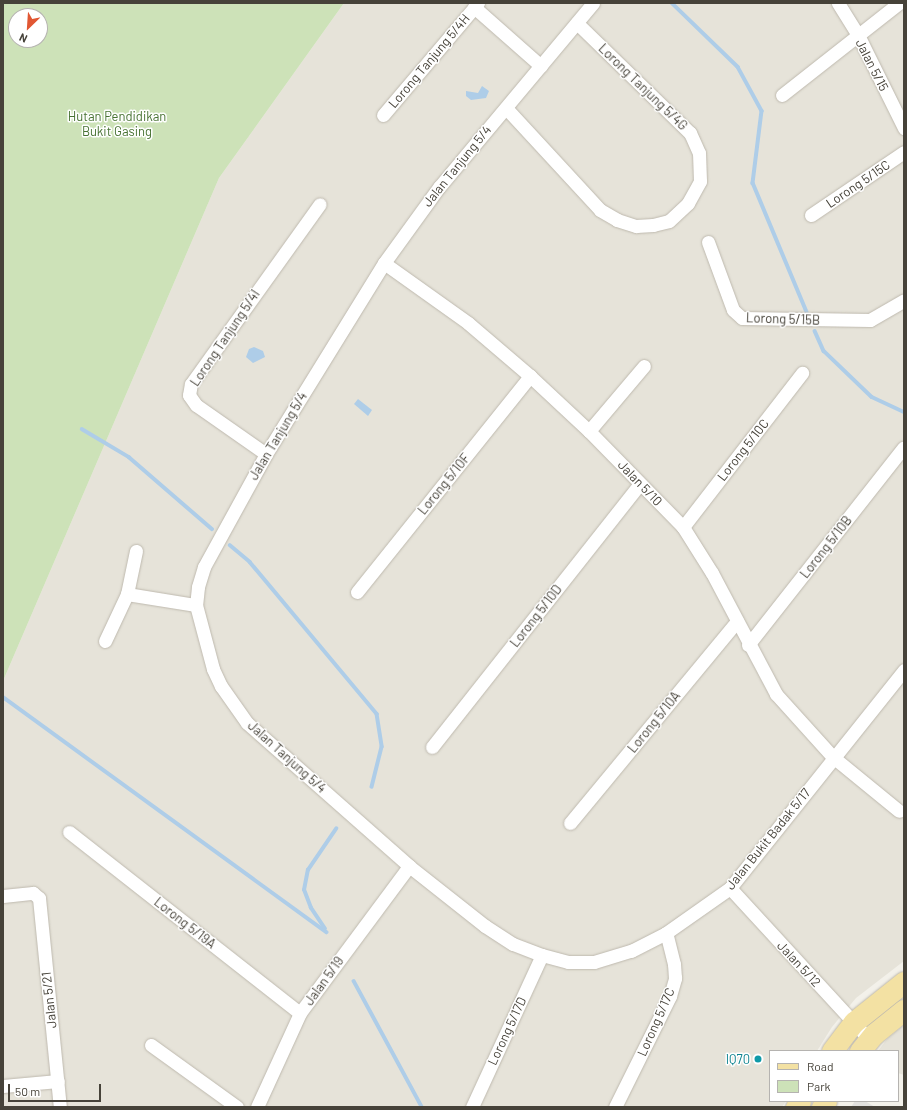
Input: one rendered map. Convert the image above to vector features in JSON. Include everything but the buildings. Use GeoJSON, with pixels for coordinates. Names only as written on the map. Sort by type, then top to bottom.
{"type":"FeatureCollection","features":[{"type":"Feature","properties":{"kind":"main road"},"geometry":{"type":"LineString","coordinates":[[833,1050],[854,1022],[904,982]]}},
{"type":"Feature","properties":{"kind":"main road"},"geometry":{"type":"LineString","coordinates":[[864,1045],[904,1010]]}},
{"type":"Feature","properties":{"kind":"street","name":"Jalan Tanjung 5/4"},"geometry":{"type":"LineString","coordinates":[[409,866],[247,723],[221,686],[212,669],[196,605],[204,567],[266,454],[384,263],[439,187],[593,3]]}},
{"type":"Feature","properties":{"kind":"street","name":"Jalan 5/15"},"geometry":{"type":"LineString","coordinates":[[838,3],[858,35],[904,128]]}},
{"type":"Feature","properties":{"kind":"street"},"geometry":{"type":"LineString","coordinates":[[782,95],[899,3]]}},
{"type":"Feature","properties":{"kind":"street","name":"Lorong Tanjung 5/4H"},"geometry":{"type":"LineString","coordinates":[[383,115],[476,5],[541,66]]}},
{"type":"Feature","properties":{"kind":"street","name":"Lorong Tanjung 5/4G"},"geometry":{"type":"LineString","coordinates":[[506,108],[600,210],[617,220],[636,226],[653,225],[669,221],[688,203],[700,181],[699,153],[690,133],[577,23]]}},
{"type":"Feature","properties":{"kind":"street","name":"Lorong 5/15C"},"geometry":{"type":"LineString","coordinates":[[811,215],[904,152]]}},
{"type":"Feature","properties":{"kind":"street","name":"Lorong Tanjung 5/4I"},"geometry":{"type":"LineString","coordinates":[[266,454],[196,405],[189,395],[191,384],[320,204]]}},
{"type":"Feature","properties":{"kind":"street","name":"Lorong 5/15B"},"geometry":{"type":"LineString","coordinates":[[708,242],[733,310],[742,318],[870,320],[904,300]]}},
{"type":"Feature","properties":{"kind":"street","name":"Jalan 5/10"},"geometry":{"type":"LineString","coordinates":[[384,263],[468,323],[530,376],[589,431],[683,527],[712,573],[748,645],[776,694],[834,757],[899,811]]}},
{"type":"Feature","properties":{"kind":"street"},"geometry":{"type":"LineString","coordinates":[[589,431],[644,366]]}},
{"type":"Feature","properties":{"kind":"street","name":"Lorong 5/10C"},"geometry":{"type":"LineString","coordinates":[[683,527],[802,373]]}},
{"type":"Feature","properties":{"kind":"street","name":"Lorong 5/10F"},"geometry":{"type":"LineString","coordinates":[[357,592],[530,376]]}},
{"type":"Feature","properties":{"kind":"street","name":"Lorong 5/10B"},"geometry":{"type":"LineString","coordinates":[[748,645],[903,448]]}},
{"type":"Feature","properties":{"kind":"street","name":"Lorong 5/10D"},"geometry":{"type":"LineString","coordinates":[[432,747],[640,484]]}},
{"type":"Feature","properties":{"kind":"street"},"geometry":{"type":"LineString","coordinates":[[106,640],[126,594],[136,551]]}},
{"type":"Feature","properties":{"kind":"street"},"geometry":{"type":"LineString","coordinates":[[126,594],[196,605]]}},
{"type":"Feature","properties":{"kind":"street","name":"Lorong 5/10A"},"geometry":{"type":"LineString","coordinates":[[570,823],[737,621]]}},
{"type":"Feature","properties":{"kind":"street","name":"Jalan Bukit Badak 5/17"},"geometry":{"type":"LineString","coordinates":[[409,866],[485,926],[513,944],[542,955],[568,962],[594,962],[631,951],[666,933],[730,888],[904,670]]}},
{"type":"Feature","properties":{"kind":"street","name":"Lorong 5/19A"},"geometry":{"type":"LineString","coordinates":[[69,832],[300,1013]]}},
{"type":"Feature","properties":{"kind":"street","name":"Jalan 5/19"},"geometry":{"type":"LineString","coordinates":[[257,1107],[300,1013],[409,866]]}},
{"type":"Feature","properties":{"kind":"street","name":"Jalan 5/12"},"geometry":{"type":"LineString","coordinates":[[730,888],[854,1022],[864,1045]]}},
{"type":"Feature","properties":{"kind":"street","name":"Jalan 5/21"},"geometry":{"type":"LineString","coordinates":[[3,896],[36,894],[39,898],[60,1107]]}},
{"type":"Feature","properties":{"kind":"street","name":"Lorong 5/17C"},"geometry":{"type":"LineString","coordinates":[[615,1107],[670,996],[675,978],[674,964],[666,933]]}},
{"type":"Feature","properties":{"kind":"street","name":"Lorong 5/17D"},"geometry":{"type":"LineString","coordinates":[[472,1107],[542,955]]}},
{"type":"Feature","properties":{"kind":"street"},"geometry":{"type":"LineString","coordinates":[[150,1045],[237,1107]]}},
{"type":"Feature","properties":{"kind":"street"},"geometry":{"type":"LineString","coordinates":[[3,1086],[58,1081]]}},
{"type":"Feature","properties":{"kind":"shaded area"},"geometry":{"type":"Polygon","coordinates":[[[344,3],[904,3],[904,961],[856,998],[832,1027],[818,1050],[769,1050],[769,1102],[785,1102],[782,1107],[3,1107],[3,681],[219,178],[344,3]]]}},
{"type":"Feature","properties":{"kind":"shaded area"},"geometry":{"type":"Polygon","coordinates":[[[904,1025],[904,1075],[899,1073],[899,1050],[879,1050],[887,1039],[904,1025]]]}},
{"type":"Feature","properties":{"kind":"shaded area"},"geometry":{"type":"Polygon","coordinates":[[[854,1102],[867,1102],[875,1107],[851,1107],[854,1102]]]}},
{"type":"Feature","properties":{"kind":"green space","name":"Hutan Pendidikan Bukit Gasing"},"geometry":{"type":"Polygon","coordinates":[[[3,3],[344,3],[219,178],[3,681],[3,3]]]}},
{"type":"Feature","properties":{"kind":"water"},"geometry":{"type":"Polygon","coordinates":[[[482,86],[489,91],[486,98],[471,100],[466,96],[466,91],[478,93],[482,86]]]}},
{"type":"Feature","properties":{"kind":"water"},"geometry":{"type":"Polygon","coordinates":[[[254,347],[263,351],[265,357],[253,363],[246,357],[249,349],[254,347]]]}},
{"type":"Feature","properties":{"kind":"water"},"geometry":{"type":"Polygon","coordinates":[[[358,399],[372,410],[368,416],[354,404],[358,399]]]}},
{"type":"Feature","properties":{"kind":"waterway"},"geometry":{"type":"LineString","coordinates":[[672,3],[738,67],[762,111],[753,183],[807,312]]}},
{"type":"Feature","properties":{"kind":"waterway"},"geometry":{"type":"LineString","coordinates":[[815,331],[824,351],[872,397],[904,412]]}},
{"type":"Feature","properties":{"kind":"waterway"},"geometry":{"type":"LineString","coordinates":[[82,429],[129,457],[212,529]]}},
{"type":"Feature","properties":{"kind":"waterway"},"geometry":{"type":"LineString","coordinates":[[230,545],[250,562],[377,714],[382,747],[372,787]]}},
{"type":"Feature","properties":{"kind":"waterway"},"geometry":{"type":"LineString","coordinates":[[3,697],[327,932]]}},
{"type":"Feature","properties":{"kind":"waterway"},"geometry":{"type":"LineString","coordinates":[[325,929],[311,908],[304,890],[308,870],[336,829]]}},
{"type":"Feature","properties":{"kind":"waterway"},"geometry":{"type":"LineString","coordinates":[[354,981],[422,1107]]}},
{"type":"Feature","properties":{"kind":"place","name":"IQ70"},"geometry":{"type":"Point","coordinates":[758,1059]}}]}
